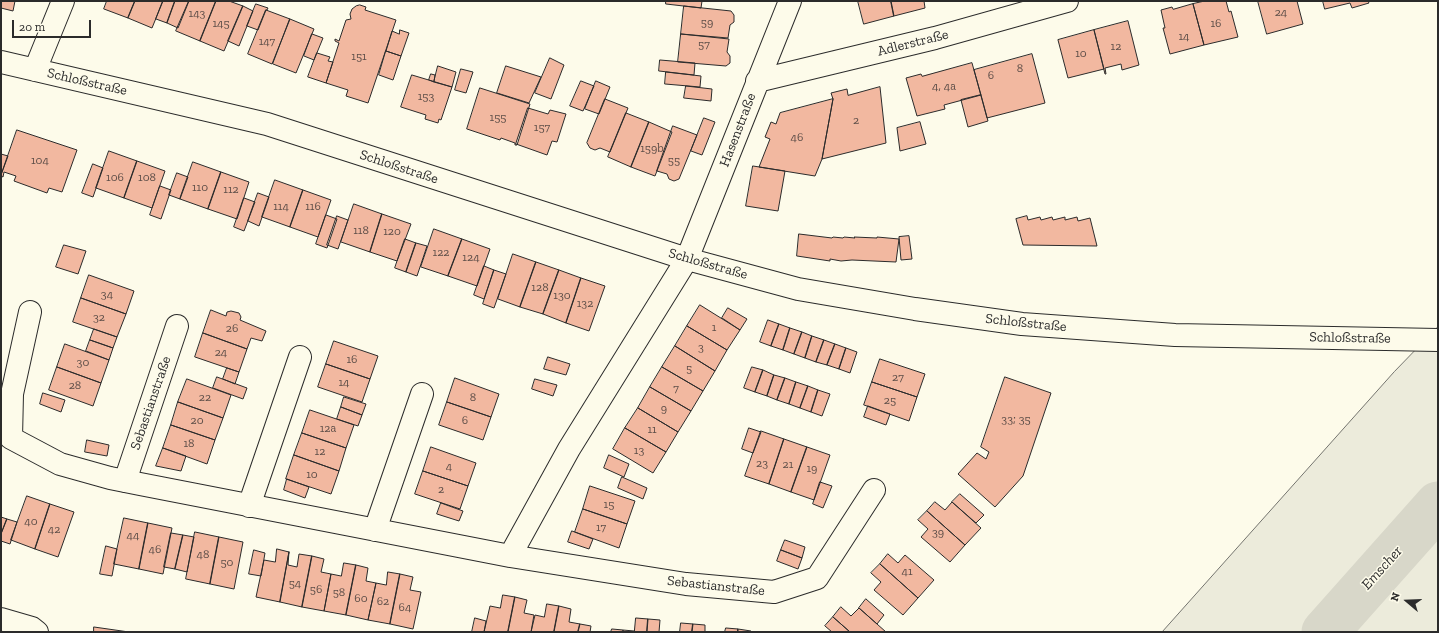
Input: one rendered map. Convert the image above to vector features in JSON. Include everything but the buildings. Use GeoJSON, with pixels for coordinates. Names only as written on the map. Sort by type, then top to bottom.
{"type":"FeatureCollection","features":[{"type":"Feature","properties":{"kind":"street"},"geometry":{"type":"LineString","coordinates":[[35,70],[63,1]]}},
{"type":"Feature","properties":{"kind":"street","name":"Hasenstraße"},"geometry":{"type":"LineString","coordinates":[[687,259],[790,1]]}},
{"type":"Feature","properties":{"kind":"street","name":"Adlerstraße"},"geometry":{"type":"LineString","coordinates":[[757,81],[935,38],[1067,1]]}},
{"type":"Feature","properties":{"kind":"street","name":"Schloßstraße"},"geometry":{"type":"LineString","coordinates":[[1,62],[267,124],[687,259],[798,289],[915,309],[1022,324],[1175,335],[1438,340]]}},
{"type":"Feature","properties":{"kind":"street"},"geometry":{"type":"LineString","coordinates":[[510,556],[569,449],[687,259]]}},
{"type":"Feature","properties":{"kind":"street","name":"Sebastianstraße"},"geometry":{"type":"LineString","coordinates":[[30,312],[12,394],[11,438],[60,464],[125,481],[510,556],[686,584],[774,592],[818,578],[874,490]]}},
{"type":"Feature","properties":{"kind":"street","name":"Sebastianstraße"},"geometry":{"type":"LineString","coordinates":[[125,481],[177,326]]}},
{"type":"Feature","properties":{"kind":"street"},"geometry":{"type":"LineString","coordinates":[[250,506],[300,357]]}},
{"type":"Feature","properties":{"kind":"street"},"geometry":{"type":"LineString","coordinates":[[375,530],[422,394]]}},
{"type":"Feature","properties":{"kind":"street"},"geometry":{"type":"LineString","coordinates":[[1,619],[32,628],[37,632]]}},
{"type":"Feature","properties":{"kind":"shaded area"},"geometry":{"type":"Polygon","coordinates":[[[1438,327],[1438,632],[1162,632],[1394,372],[1438,327]]]}},
{"type":"Feature","properties":{"kind":"waterway","name":"Emscher"},"geometry":{"type":"LineString","coordinates":[[1325,632],[1438,505]]}}]}
